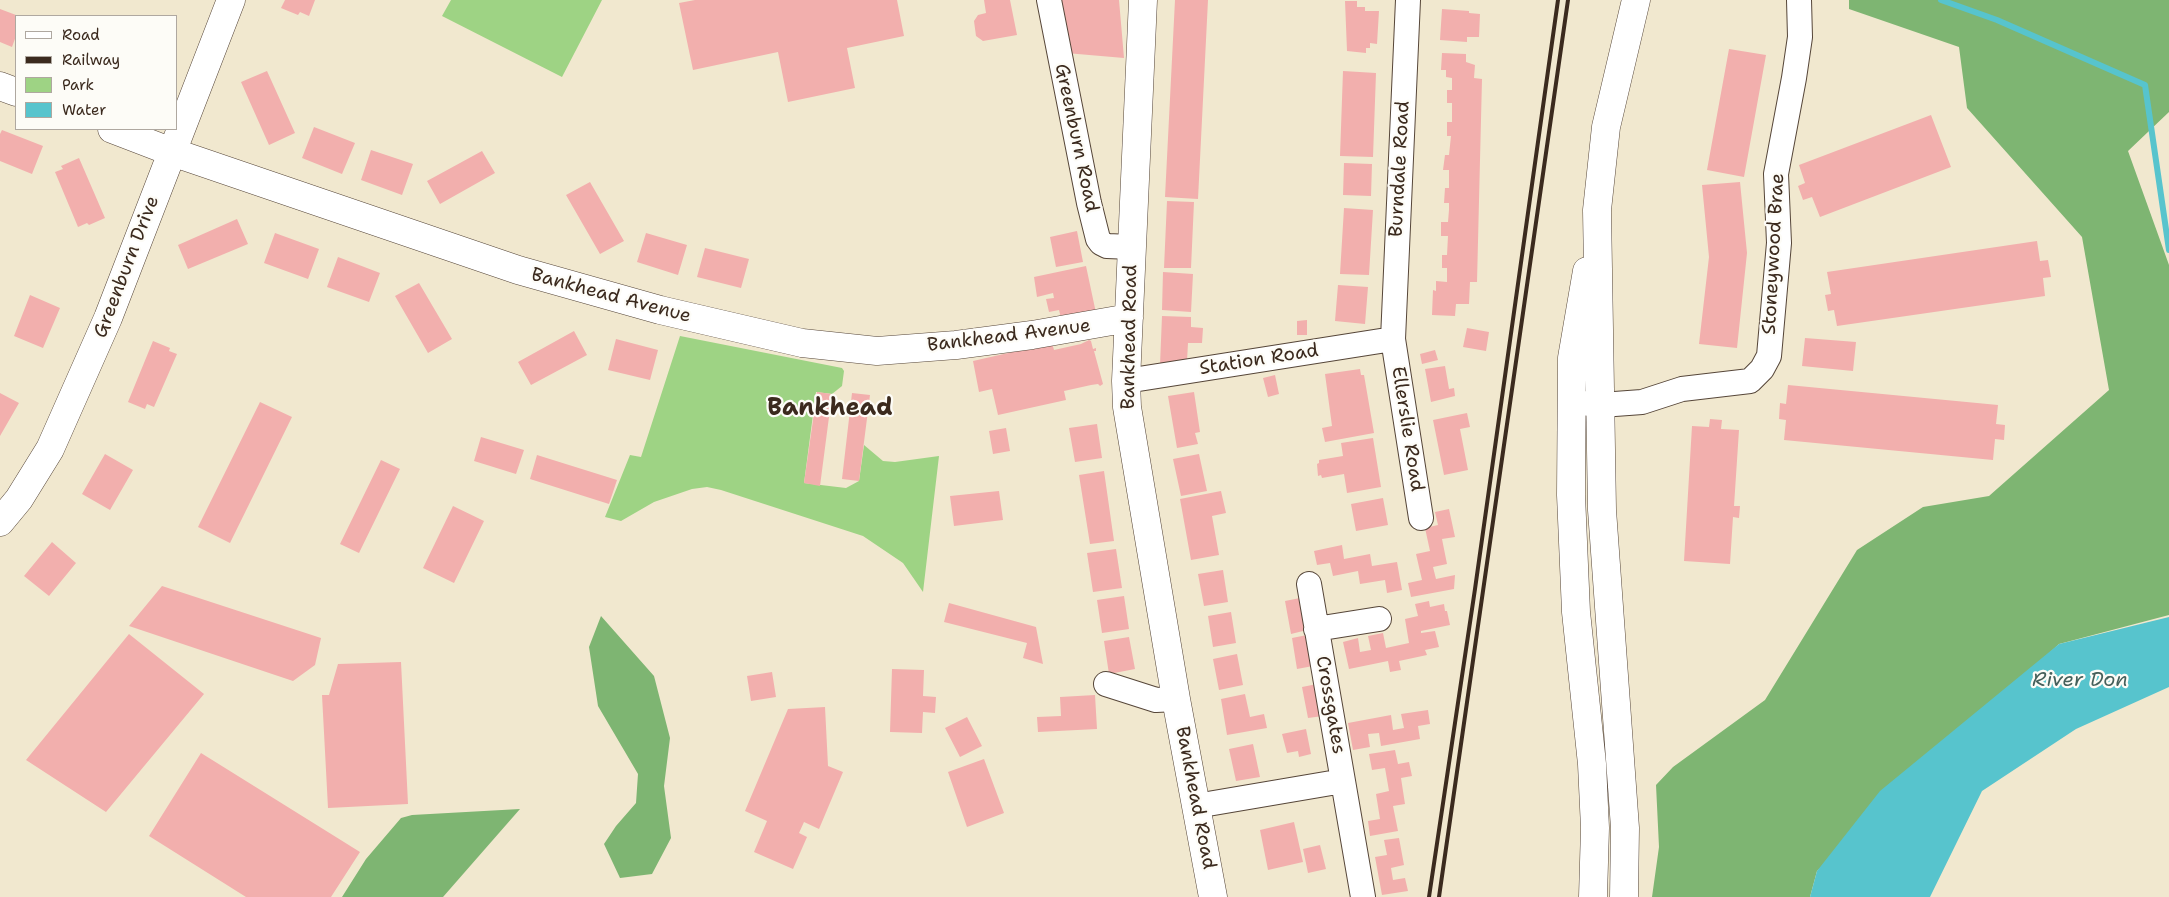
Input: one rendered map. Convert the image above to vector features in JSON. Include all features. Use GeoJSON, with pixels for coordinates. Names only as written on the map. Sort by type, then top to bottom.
{"type":"FeatureCollection","features":[{"type":"Feature","properties":{"kind":"street","name":"Greenburn Drive"},"geometry":{"type":"LineString","coordinates":[[0,522],[19,499],[50,449],[108,318],[231,0]]}},
{"type":"Feature","properties":{"kind":"street","name":"Greenburn Road"},"geometry":{"type":"LineString","coordinates":[[1049,0],[1089,203],[1098,239],[1101,244],[1107,246],[1132,248]]}},
{"type":"Feature","properties":{"kind":"street","name":"Bankhead Road"},"geometry":{"type":"LineString","coordinates":[[1143,0],[1126,381],[1127,407],[1176,699],[1213,897]]}},
{"type":"Feature","properties":{"kind":"street","name":"Burndale Road"},"geometry":{"type":"LineString","coordinates":[[1392,339],[1408,0]]}},
{"type":"Feature","properties":{"kind":"street"},"geometry":{"type":"LineString","coordinates":[[1593,897],[1595,828],[1592,764],[1576,612],[1571,495],[1570,401],[1572,358],[1598,210],[1606,127],[1636,0]]}},
{"type":"Feature","properties":{"kind":"street","name":"Stoneywood Brae"},"geometry":{"type":"LineString","coordinates":[[1570,401],[1601,405],[1642,402],[1682,389],[1750,380],[1762,369],[1769,356],[1779,243],[1776,174],[1800,37],[1800,0]]}},
{"type":"Feature","properties":{"kind":"street"},"geometry":{"type":"LineString","coordinates":[[0,86],[15,92]]}},
{"type":"Feature","properties":{"kind":"street","name":"Bankhead Avenue"},"geometry":{"type":"LineString","coordinates":[[115,130],[172,152],[518,270],[660,310],[802,343],[877,351],[956,345],[1032,335],[1129,318]]}},
{"type":"Feature","properties":{"kind":"street"},"geometry":{"type":"LineString","coordinates":[[1598,210],[1602,510],[1625,828],[1624,897]]}},
{"type":"Feature","properties":{"kind":"street","name":"Station Road"},"geometry":{"type":"LineString","coordinates":[[1126,381],[1392,339]]}},
{"type":"Feature","properties":{"kind":"street","name":"Ellerslie Road"},"geometry":{"type":"LineString","coordinates":[[1392,339],[1421,518]]}},
{"type":"Feature","properties":{"kind":"street","name":"Crossgates"},"geometry":{"type":"LineString","coordinates":[[1309,584],[1364,897]]}},
{"type":"Feature","properties":{"kind":"street","name":"Crossgates"},"geometry":{"type":"LineString","coordinates":[[1316,629],[1379,618]]}},
{"type":"Feature","properties":{"kind":"street","name":"Bankhead Road"},"geometry":{"type":"LineString","coordinates":[[1106,684],[1156,700],[1176,699]]}},
{"type":"Feature","properties":{"kind":"street","name":"Crossgates"},"geometry":{"type":"LineString","coordinates":[[1196,806],[1343,781]]}},
{"type":"Feature","properties":{"kind":"green space"},"geometry":{"type":"Polygon","coordinates":[[[451,0],[602,0],[562,77],[442,16],[451,0]]]}},
{"type":"Feature","properties":{"kind":"green space"},"geometry":{"type":"Polygon","coordinates":[[[1849,0],[2169,0],[2169,112],[2128,151],[2169,265],[2169,615],[2059,644],[1817,871],[1810,897],[1652,897],[1659,847],[1656,785],[1673,767],[1765,700],[1857,550],[1923,507],[1989,496],[2109,390],[2082,237],[1967,108],[1959,47],[1849,9],[1849,0]]]}},
{"type":"Feature","properties":{"kind":"green space"},"geometry":{"type":"Polygon","coordinates":[[[680,336],[842,368],[844,371],[842,386],[832,394],[816,392],[804,483],[846,488],[859,481],[864,445],[883,461],[895,462],[939,456],[923,592],[903,563],[863,536],[721,490],[707,487],[692,489],[654,502],[621,521],[605,517],[630,455],[641,457],[680,336]]]}},
{"type":"Feature","properties":{"kind":"green space"},"geometry":{"type":"Polygon","coordinates":[[[601,616],[654,676],[670,738],[664,786],[671,838],[652,874],[620,878],[604,844],[616,826],[636,803],[638,774],[598,706],[589,647],[601,616]]]}},
{"type":"Feature","properties":{"kind":"green space"},"geometry":{"type":"Polygon","coordinates":[[[520,809],[443,897],[342,897],[366,859],[401,818],[412,815],[520,809]]]}},
{"type":"Feature","properties":{"kind":"water","name":"River Don"},"geometry":{"type":"Polygon","coordinates":[[[2169,617],[2169,687],[2076,729],[1982,791],[1930,897],[1810,897],[1817,871],[1880,791],[2059,644],[2169,617]]]}},
{"type":"Feature","properties":{"kind":"building"},"geometry":{"type":"Polygon","coordinates":[[[285,0],[315,0],[309,16],[300,12],[298,15],[281,8],[285,0]]]}},
{"type":"Feature","properties":{"kind":"building"},"geometry":{"type":"Polygon","coordinates":[[[695,0],[897,0],[904,36],[847,48],[855,88],[788,102],[778,52],[693,70],[679,3],[695,0]]]}},
{"type":"Feature","properties":{"kind":"building"},"geometry":{"type":"Polygon","coordinates":[[[984,0],[1010,0],[1017,35],[983,41],[976,36],[974,21],[978,15],[986,13],[984,0]]]}},
{"type":"Feature","properties":{"kind":"building"},"geometry":{"type":"Polygon","coordinates":[[[1057,0],[1119,0],[1124,58],[1066,53],[1057,0]]]}},
{"type":"Feature","properties":{"kind":"building"},"geometry":{"type":"Polygon","coordinates":[[[1175,0],[1208,0],[1198,199],[1165,197],[1175,0]]]}},
{"type":"Feature","properties":{"kind":"building"},"geometry":{"type":"Polygon","coordinates":[[[1345,1],[1357,1],[1357,7],[1365,7],[1365,11],[1379,11],[1377,44],[1370,43],[1370,48],[1366,48],[1366,53],[1347,51],[1345,1]]]}},
{"type":"Feature","properties":{"kind":"building"},"geometry":{"type":"Polygon","coordinates":[[[0,9],[16,15],[15,39],[12,47],[0,42],[0,9]]]}},
{"type":"Feature","properties":{"kind":"building"},"geometry":{"type":"Polygon","coordinates":[[[1442,9],[1469,11],[1469,13],[1480,14],[1479,37],[1467,37],[1467,42],[1440,40],[1442,9]]]}},
{"type":"Feature","properties":{"kind":"building"},"geometry":{"type":"Polygon","coordinates":[[[1729,49],[1766,55],[1744,177],[1707,170],[1729,49]]]}},
{"type":"Feature","properties":{"kind":"building"},"geometry":{"type":"Polygon","coordinates":[[[1442,53],[1466,54],[1466,62],[1475,65],[1474,78],[1482,79],[1477,282],[1470,282],[1469,304],[1456,304],[1455,316],[1432,315],[1433,290],[1436,291],[1436,281],[1447,282],[1447,268],[1442,268],[1442,255],[1447,255],[1448,236],[1441,236],[1441,222],[1448,222],[1449,210],[1449,203],[1444,203],[1445,188],[1449,188],[1449,170],[1443,170],[1445,155],[1449,155],[1451,136],[1447,136],[1447,122],[1452,122],[1452,103],[1447,103],[1447,90],[1452,90],[1452,78],[1446,77],[1446,70],[1441,70],[1442,53]]]}},
{"type":"Feature","properties":{"kind":"building"},"geometry":{"type":"Polygon","coordinates":[[[267,71],[295,133],[269,145],[241,82],[267,71]]]}},
{"type":"Feature","properties":{"kind":"building"},"geometry":{"type":"Polygon","coordinates":[[[1343,71],[1376,73],[1373,157],[1340,156],[1343,71]]]}},
{"type":"Feature","properties":{"kind":"building"},"geometry":{"type":"Polygon","coordinates":[[[1931,115],[1951,167],[1820,217],[1812,197],[1803,200],[1798,186],[1805,183],[1799,165],[1931,115]]]}},
{"type":"Feature","properties":{"kind":"building"},"geometry":{"type":"Polygon","coordinates":[[[314,127],[355,143],[342,174],[302,158],[314,127]]]}},
{"type":"Feature","properties":{"kind":"building"},"geometry":{"type":"Polygon","coordinates":[[[2,130],[43,146],[32,174],[0,161],[0,134],[2,130]]]}},
{"type":"Feature","properties":{"kind":"building"},"geometry":{"type":"Polygon","coordinates":[[[371,150],[413,164],[402,195],[361,180],[371,150]]]}},
{"type":"Feature","properties":{"kind":"building"},"geometry":{"type":"Polygon","coordinates":[[[482,151],[495,173],[440,204],[427,181],[482,151]]]}},
{"type":"Feature","properties":{"kind":"building"},"geometry":{"type":"Polygon","coordinates":[[[79,158],[105,218],[89,225],[87,223],[78,227],[55,172],[63,169],[61,166],[79,158]]]}},
{"type":"Feature","properties":{"kind":"building"},"geometry":{"type":"Polygon","coordinates":[[[1344,163],[1372,164],[1371,196],[1343,195],[1344,163]]]}},
{"type":"Feature","properties":{"kind":"building"},"geometry":{"type":"Polygon","coordinates":[[[590,182],[624,241],[600,254],[566,195],[590,182]]]}},
{"type":"Feature","properties":{"kind":"building"},"geometry":{"type":"Polygon","coordinates":[[[1740,182],[1747,253],[1737,348],[1699,344],[1709,257],[1702,185],[1740,182]]]}},
{"type":"Feature","properties":{"kind":"building"},"geometry":{"type":"Polygon","coordinates":[[[1167,201],[1194,202],[1191,268],[1164,268],[1167,201]]]}},
{"type":"Feature","properties":{"kind":"building"},"geometry":{"type":"Polygon","coordinates":[[[1344,208],[1373,210],[1369,275],[1340,274],[1344,208]]]}},
{"type":"Feature","properties":{"kind":"building"},"geometry":{"type":"Polygon","coordinates":[[[237,219],[248,244],[188,269],[178,245],[237,219]]]}},
{"type":"Feature","properties":{"kind":"building"},"geometry":{"type":"Polygon","coordinates":[[[1077,231],[1083,262],[1056,267],[1050,237],[1077,231]]]}},
{"type":"Feature","properties":{"kind":"building"},"geometry":{"type":"Polygon","coordinates":[[[275,233],[319,249],[308,279],[264,263],[275,233]]]}},
{"type":"Feature","properties":{"kind":"building"},"geometry":{"type":"Polygon","coordinates":[[[646,233],[687,245],[678,275],[637,262],[646,233]]]}},
{"type":"Feature","properties":{"kind":"building"},"geometry":{"type":"Polygon","coordinates":[[[2037,241],[2040,261],[2048,260],[2051,277],[2043,278],[2045,296],[1837,326],[1834,310],[1828,311],[1825,295],[1831,294],[1827,272],[2037,241]]]}},
{"type":"Feature","properties":{"kind":"building"},"geometry":{"type":"Polygon","coordinates":[[[705,248],[749,259],[741,288],[697,277],[705,248]]]}},
{"type":"Feature","properties":{"kind":"building"},"geometry":{"type":"Polygon","coordinates":[[[338,257],[380,273],[369,302],[327,287],[338,257]]]}},
{"type":"Feature","properties":{"kind":"building"},"geometry":{"type":"Polygon","coordinates":[[[1086,266],[1096,313],[1061,318],[1059,310],[1049,312],[1046,299],[1054,298],[1053,293],[1037,297],[1034,277],[1086,266]]]}},
{"type":"Feature","properties":{"kind":"building"},"geometry":{"type":"Polygon","coordinates":[[[1163,272],[1193,274],[1191,312],[1162,310],[1163,272]]]}},
{"type":"Feature","properties":{"kind":"building"},"geometry":{"type":"Polygon","coordinates":[[[419,283],[452,339],[428,353],[395,296],[419,283]]]}},
{"type":"Feature","properties":{"kind":"building"},"geometry":{"type":"Polygon","coordinates":[[[1338,285],[1368,287],[1365,324],[1335,321],[1338,285]]]}},
{"type":"Feature","properties":{"kind":"building"},"geometry":{"type":"Polygon","coordinates":[[[30,295],[60,308],[43,348],[14,336],[30,295]]]}},
{"type":"Feature","properties":{"kind":"building"},"geometry":{"type":"Polygon","coordinates":[[[1162,316],[1191,317],[1191,327],[1203,328],[1202,343],[1188,343],[1187,361],[1160,365],[1162,316]]]}},
{"type":"Feature","properties":{"kind":"building"},"geometry":{"type":"Polygon","coordinates":[[[1307,320],[1307,335],[1297,335],[1297,321],[1307,320]]]}},
{"type":"Feature","properties":{"kind":"building"},"geometry":{"type":"Polygon","coordinates":[[[1467,328],[1489,332],[1486,351],[1463,347],[1467,328]]]}},
{"type":"Feature","properties":{"kind":"building"},"geometry":{"type":"Polygon","coordinates":[[[574,331],[587,355],[531,385],[518,362],[574,331]]]}},
{"type":"Feature","properties":{"kind":"building"},"geometry":{"type":"Polygon","coordinates":[[[1805,338],[1856,342],[1853,371],[1802,366],[1805,338]]]}},
{"type":"Feature","properties":{"kind":"building"},"geometry":{"type":"Polygon","coordinates":[[[616,339],[658,350],[650,380],[608,370],[616,339]]]}},
{"type":"Feature","properties":{"kind":"building"},"geometry":{"type":"Polygon","coordinates":[[[1089,340],[1093,349],[1096,348],[1096,351],[1094,351],[1103,384],[1100,386],[1098,384],[1064,391],[1066,400],[998,415],[992,389],[979,392],[973,361],[1052,343],[1054,350],[1081,344],[1089,340]]]}},
{"type":"Feature","properties":{"kind":"building"},"geometry":{"type":"Polygon","coordinates":[[[153,341],[170,348],[169,351],[177,354],[154,407],[147,404],[145,409],[128,402],[153,341]]]}},
{"type":"Feature","properties":{"kind":"building"},"geometry":{"type":"Polygon","coordinates":[[[1435,350],[1438,360],[1422,364],[1420,354],[1435,350]]]}},
{"type":"Feature","properties":{"kind":"building"},"geometry":{"type":"Polygon","coordinates":[[[1445,366],[1449,389],[1454,388],[1455,396],[1431,402],[1425,369],[1445,366]]]}},
{"type":"Feature","properties":{"kind":"building"},"geometry":{"type":"Polygon","coordinates":[[[1360,369],[1361,375],[1364,375],[1374,433],[1325,442],[1322,428],[1332,426],[1325,374],[1360,369]]]}},
{"type":"Feature","properties":{"kind":"building"},"geometry":{"type":"Polygon","coordinates":[[[1275,375],[1279,394],[1268,397],[1263,378],[1275,375]]]}},
{"type":"Feature","properties":{"kind":"building"},"geometry":{"type":"Polygon","coordinates":[[[1788,385],[1998,405],[1996,424],[2005,425],[2004,440],[1995,439],[1993,460],[1784,440],[1786,420],[1779,419],[1780,403],[1786,404],[1788,385]]]}},
{"type":"Feature","properties":{"kind":"building"},"geometry":{"type":"Polygon","coordinates":[[[817,392],[832,394],[820,486],[804,483],[817,392]]]}},
{"type":"Feature","properties":{"kind":"building"},"geometry":{"type":"Polygon","coordinates":[[[1194,392],[1200,432],[1195,433],[1198,444],[1177,448],[1168,396],[1194,392]]]}},
{"type":"Feature","properties":{"kind":"building"},"geometry":{"type":"Polygon","coordinates":[[[0,393],[19,403],[0,436],[0,393]]]}},
{"type":"Feature","properties":{"kind":"building"},"geometry":{"type":"Polygon","coordinates":[[[852,393],[870,395],[859,481],[842,479],[852,393]]]}},
{"type":"Feature","properties":{"kind":"building"},"geometry":{"type":"Polygon","coordinates":[[[260,402],[292,417],[230,543],[198,527],[260,402]]]}},
{"type":"Feature","properties":{"kind":"building"},"geometry":{"type":"Polygon","coordinates":[[[1467,413],[1470,427],[1460,429],[1468,470],[1444,475],[1433,420],[1467,413]]]}},
{"type":"Feature","properties":{"kind":"building"},"geometry":{"type":"Polygon","coordinates":[[[1710,419],[1722,420],[1721,429],[1739,430],[1734,506],[1740,506],[1739,518],[1733,517],[1730,564],[1684,561],[1692,426],[1709,427],[1710,419]]]}},
{"type":"Feature","properties":{"kind":"building"},"geometry":{"type":"Polygon","coordinates":[[[1097,424],[1102,458],[1075,462],[1069,428],[1097,424]]]}},
{"type":"Feature","properties":{"kind":"building"},"geometry":{"type":"Polygon","coordinates":[[[1006,428],[1010,451],[993,454],[989,431],[1006,428]]]}},
{"type":"Feature","properties":{"kind":"building"},"geometry":{"type":"Polygon","coordinates":[[[481,437],[524,450],[516,474],[474,461],[481,437]]]}},
{"type":"Feature","properties":{"kind":"building"},"geometry":{"type":"Polygon","coordinates":[[[1373,438],[1381,487],[1347,493],[1344,474],[1322,478],[1321,475],[1318,476],[1317,464],[1319,460],[1343,456],[1341,443],[1373,438]]]}},
{"type":"Feature","properties":{"kind":"building"},"geometry":{"type":"Polygon","coordinates":[[[105,454],[133,470],[110,510],[82,494],[105,454]]]}},
{"type":"Feature","properties":{"kind":"building"},"geometry":{"type":"Polygon","coordinates":[[[1199,454],[1207,491],[1181,496],[1173,459],[1199,454]]]}},
{"type":"Feature","properties":{"kind":"building"},"geometry":{"type":"Polygon","coordinates":[[[537,455],[617,480],[609,504],[530,479],[537,455]]]}},
{"type":"Feature","properties":{"kind":"building"},"geometry":{"type":"Polygon","coordinates":[[[381,460],[400,469],[359,553],[340,544],[381,460]]]}},
{"type":"Feature","properties":{"kind":"building"},"geometry":{"type":"Polygon","coordinates":[[[1104,471],[1114,541],[1090,544],[1079,475],[1104,471]]]}},
{"type":"Feature","properties":{"kind":"building"},"geometry":{"type":"Polygon","coordinates":[[[999,491],[1003,520],[954,526],[950,496],[999,491]]]}},
{"type":"Feature","properties":{"kind":"building"},"geometry":{"type":"Polygon","coordinates":[[[1221,491],[1226,513],[1212,516],[1219,555],[1191,560],[1180,499],[1221,491]]]}},
{"type":"Feature","properties":{"kind":"building"},"geometry":{"type":"Polygon","coordinates":[[[1383,498],[1388,525],[1356,531],[1351,504],[1383,498]]]}},
{"type":"Feature","properties":{"kind":"building"},"geometry":{"type":"Polygon","coordinates":[[[453,506],[484,521],[454,583],[423,568],[453,506]]]}},
{"type":"Feature","properties":{"kind":"building"},"geometry":{"type":"Polygon","coordinates":[[[1449,509],[1455,537],[1442,539],[1447,564],[1433,567],[1436,579],[1455,575],[1454,589],[1411,597],[1408,583],[1422,580],[1416,554],[1430,551],[1425,528],[1438,525],[1435,512],[1449,509]]]}},
{"type":"Feature","properties":{"kind":"building"},"geometry":{"type":"Polygon","coordinates":[[[52,542],[76,563],[49,596],[24,576],[52,542]]]}},
{"type":"Feature","properties":{"kind":"building"},"geometry":{"type":"Polygon","coordinates":[[[1342,545],[1344,559],[1370,554],[1372,566],[1397,562],[1402,590],[1387,593],[1385,580],[1360,584],[1358,571],[1333,576],[1330,563],[1317,565],[1314,551],[1342,545]]]}},
{"type":"Feature","properties":{"kind":"building"},"geometry":{"type":"Polygon","coordinates":[[[1116,549],[1122,588],[1093,592],[1087,553],[1116,549]]]}},
{"type":"Feature","properties":{"kind":"building"},"geometry":{"type":"Polygon","coordinates":[[[1223,570],[1228,602],[1204,606],[1198,574],[1223,570]]]}},
{"type":"Feature","properties":{"kind":"building"},"geometry":{"type":"Polygon","coordinates":[[[162,586],[321,638],[315,665],[293,681],[129,626],[162,586]]]}},
{"type":"Feature","properties":{"kind":"building"},"geometry":{"type":"Polygon","coordinates":[[[1124,596],[1129,629],[1102,633],[1097,600],[1124,596]]]}},
{"type":"Feature","properties":{"kind":"building"},"geometry":{"type":"Polygon","coordinates":[[[1300,598],[1307,630],[1291,634],[1285,601],[1300,598]]]}},
{"type":"Feature","properties":{"kind":"building"},"geometry":{"type":"Polygon","coordinates":[[[1429,601],[1430,607],[1444,604],[1445,611],[1447,611],[1450,625],[1421,631],[1421,633],[1435,631],[1439,647],[1425,650],[1427,655],[1399,661],[1401,670],[1390,672],[1388,661],[1349,669],[1343,642],[1358,638],[1360,652],[1371,650],[1368,636],[1383,633],[1386,648],[1409,643],[1405,619],[1418,616],[1415,604],[1429,601]]]}},
{"type":"Feature","properties":{"kind":"building"},"geometry":{"type":"Polygon","coordinates":[[[949,603],[1036,627],[1043,664],[1023,658],[1027,643],[944,622],[949,603]]]}},
{"type":"Feature","properties":{"kind":"building"},"geometry":{"type":"Polygon","coordinates":[[[1231,612],[1236,643],[1213,647],[1208,616],[1231,612]]]}},
{"type":"Feature","properties":{"kind":"building"},"geometry":{"type":"Polygon","coordinates":[[[129,634],[204,694],[106,812],[26,760],[129,634]]]}},
{"type":"Feature","properties":{"kind":"building"},"geometry":{"type":"Polygon","coordinates":[[[1307,635],[1313,666],[1297,669],[1292,638],[1307,635]]]}},
{"type":"Feature","properties":{"kind":"building"},"geometry":{"type":"Polygon","coordinates":[[[1129,637],[1135,669],[1109,674],[1104,641],[1129,637]]]}},
{"type":"Feature","properties":{"kind":"building"},"geometry":{"type":"Polygon","coordinates":[[[1237,654],[1243,685],[1219,690],[1213,659],[1237,654]]]}},
{"type":"Feature","properties":{"kind":"building"},"geometry":{"type":"Polygon","coordinates":[[[401,662],[408,804],[328,808],[322,695],[329,695],[338,664],[401,662]]]}},
{"type":"Feature","properties":{"kind":"building"},"geometry":{"type":"Polygon","coordinates":[[[892,669],[924,670],[923,696],[936,697],[935,713],[923,712],[922,733],[890,732],[892,669]]]}},
{"type":"Feature","properties":{"kind":"building"},"geometry":{"type":"Polygon","coordinates":[[[772,672],[776,697],[751,701],[747,676],[772,672]]]}},
{"type":"Feature","properties":{"kind":"building"},"geometry":{"type":"Polygon","coordinates":[[[1317,684],[1323,716],[1308,718],[1302,687],[1317,684]]]}},
{"type":"Feature","properties":{"kind":"building"},"geometry":{"type":"Polygon","coordinates":[[[1245,694],[1250,717],[1264,714],[1267,728],[1227,735],[1221,699],[1245,694]]]}},
{"type":"Feature","properties":{"kind":"building"},"geometry":{"type":"Polygon","coordinates":[[[1095,695],[1097,729],[1038,732],[1037,717],[1061,716],[1060,697],[1095,695]]]}},
{"type":"Feature","properties":{"kind":"building"},"geometry":{"type":"Polygon","coordinates":[[[825,707],[828,766],[843,772],[819,829],[804,822],[799,833],[807,837],[793,869],[754,852],[767,821],[745,811],[788,709],[825,707]]]}},
{"type":"Feature","properties":{"kind":"building"},"geometry":{"type":"Polygon","coordinates":[[[1428,710],[1430,724],[1418,726],[1420,739],[1381,746],[1379,733],[1368,734],[1370,747],[1353,750],[1348,723],[1391,715],[1393,730],[1404,728],[1401,714],[1428,710]]]}},
{"type":"Feature","properties":{"kind":"building"},"geometry":{"type":"Polygon","coordinates":[[[967,717],[982,746],[960,757],[945,728],[967,717]]]}},
{"type":"Feature","properties":{"kind":"building"},"geometry":{"type":"Polygon","coordinates":[[[1306,729],[1311,754],[1299,757],[1298,751],[1287,753],[1282,734],[1306,729]]]}},
{"type":"Feature","properties":{"kind":"building"},"geometry":{"type":"Polygon","coordinates":[[[1253,744],[1260,777],[1236,781],[1229,749],[1253,744]]]}},
{"type":"Feature","properties":{"kind":"building"},"geometry":{"type":"Polygon","coordinates":[[[1395,750],[1398,764],[1409,762],[1412,776],[1401,778],[1405,804],[1393,806],[1398,831],[1370,836],[1368,821],[1380,819],[1376,794],[1389,791],[1385,768],[1372,770],[1369,754],[1395,750]]]}},
{"type":"Feature","properties":{"kind":"building"},"geometry":{"type":"Polygon","coordinates":[[[201,753],[360,852],[331,897],[246,897],[149,836],[201,753]]]}},
{"type":"Feature","properties":{"kind":"building"},"geometry":{"type":"Polygon","coordinates":[[[984,759],[1004,813],[967,827],[948,772],[984,759]]]}},
{"type":"Feature","properties":{"kind":"building"},"geometry":{"type":"Polygon","coordinates":[[[1294,822],[1303,862],[1268,870],[1260,830],[1294,822]]]}},
{"type":"Feature","properties":{"kind":"building"},"geometry":{"type":"Polygon","coordinates":[[[1399,838],[1404,865],[1391,868],[1393,880],[1405,878],[1408,891],[1382,895],[1375,857],[1387,855],[1384,840],[1399,838]]]}},
{"type":"Feature","properties":{"kind":"building"},"geometry":{"type":"Polygon","coordinates":[[[1320,845],[1326,869],[1308,873],[1303,849],[1320,845]]]}},
{"type":"Feature","properties":{"kind":"waterway"},"geometry":{"type":"LineString","coordinates":[[1941,0],[1997,20],[2145,85],[2169,250]]}},
{"type":"Feature","properties":{"kind":"railway"},"geometry":{"type":"LineString","coordinates":[[1429,897],[1475,589],[1558,0]]}},
{"type":"Feature","properties":{"kind":"railway"},"geometry":{"type":"LineString","coordinates":[[1439,897],[1568,0]]}},
{"type":"Feature","properties":{"kind":"district","name":"Bankhead"},"geometry":{"type":"Point","coordinates":[830,409]}}]}
